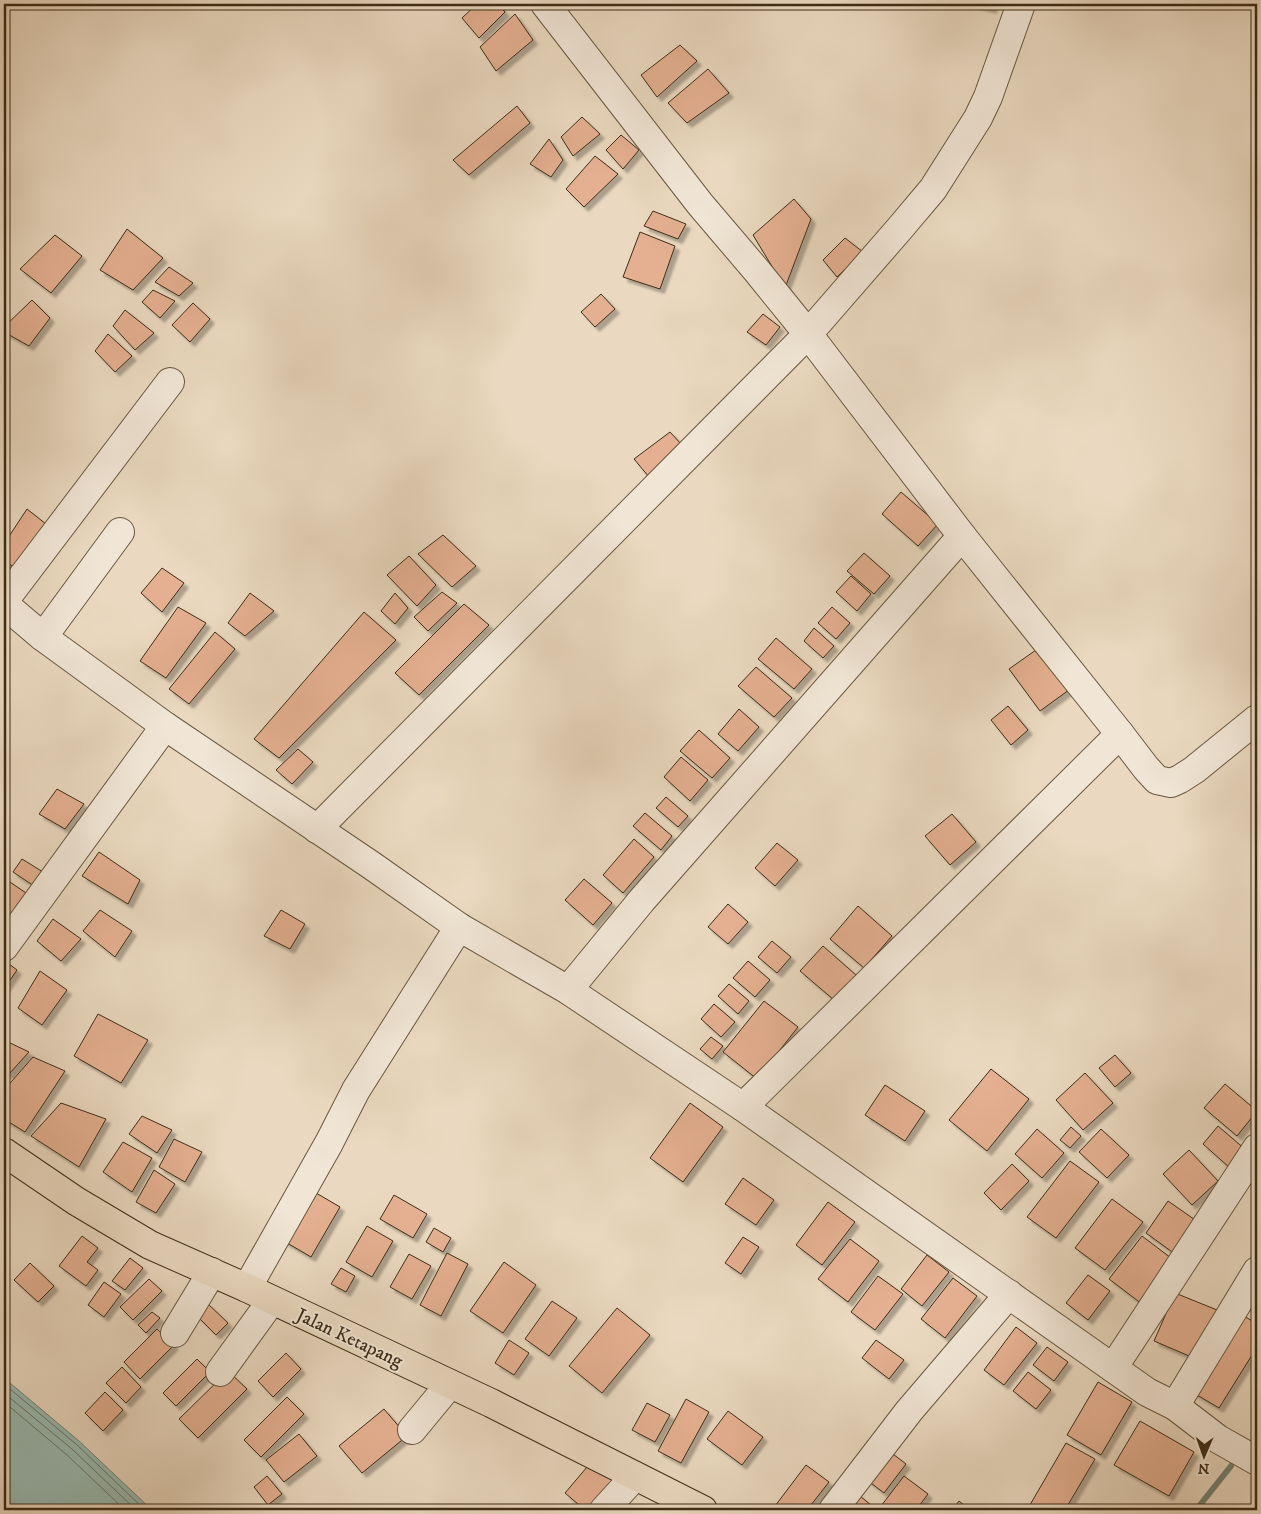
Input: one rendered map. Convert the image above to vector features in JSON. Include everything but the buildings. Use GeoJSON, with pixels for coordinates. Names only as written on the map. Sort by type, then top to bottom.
{"type":"FeatureCollection","features":[{"type":"Feature","properties":{"kind":"main road","name":"Jalan Ketapang"},"geometry":{"type":"LineString","coordinates":[[4,1152],[76,1201],[150,1245],[247,1288],[450,1384],[704,1510]]}},
{"type":"Feature","properties":{"kind":"street"},"geometry":{"type":"LineString","coordinates":[[545,4],[700,204],[808,334],[962,536],[1157,780],[1171,783],[1180,780],[1257,720]]}},
{"type":"Feature","properties":{"kind":"street"},"geometry":{"type":"LineString","coordinates":[[317,829],[808,334],[933,189],[988,97],[1022,4]]}},
{"type":"Feature","properties":{"kind":"street"},"geometry":{"type":"LineString","coordinates":[[170,382],[4,603],[43,637],[165,726],[371,865],[459,927],[568,990],[743,1107],[1147,1392],[1175,1406],[1218,1439],[1257,1460]]}},
{"type":"Feature","properties":{"kind":"street"},"geometry":{"type":"LineString","coordinates":[[43,637],[120,532]]}},
{"type":"Feature","properties":{"kind":"street"},"geometry":{"type":"LineString","coordinates":[[568,990],[642,900],[962,536]]}},
{"type":"Feature","properties":{"kind":"street"},"geometry":{"type":"LineString","coordinates":[[4,947],[165,726]]}},
{"type":"Feature","properties":{"kind":"street"},"geometry":{"type":"LineString","coordinates":[[743,1107],[1120,734]]}},
{"type":"Feature","properties":{"kind":"street"},"geometry":{"type":"LineString","coordinates":[[247,1288],[329,1143],[356,1090],[459,927]]}},
{"type":"Feature","properties":{"kind":"street"},"geometry":{"type":"LineString","coordinates":[[1113,1368],[1257,1148]]}},
{"type":"Feature","properties":{"kind":"street"},"geometry":{"type":"LineString","coordinates":[[174,1333],[212,1272]]}},
{"type":"Feature","properties":{"kind":"street"},"geometry":{"type":"LineString","coordinates":[[1175,1406],[1257,1272]]}},
{"type":"Feature","properties":{"kind":"street"},"geometry":{"type":"LineString","coordinates":[[832,1510],[909,1411],[1009,1294]]}},
{"type":"Feature","properties":{"kind":"street"},"geometry":{"type":"LineString","coordinates":[[220,1372],[272,1300]]}},
{"type":"Feature","properties":{"kind":"street"},"geometry":{"type":"LineString","coordinates":[[412,1430],[450,1384]]}},
{"type":"Feature","properties":{"kind":"street"},"geometry":{"type":"LineString","coordinates":[[604,1510],[635,1476]]}},
{"type":"Feature","properties":{"kind":"water"},"geometry":{"type":"Polygon","coordinates":[[[4,1378],[79,1441],[152,1510],[4,1510],[4,1378]]]}},
{"type":"Feature","properties":{"kind":"waterway"},"geometry":{"type":"LineString","coordinates":[[1254,1440],[1257,1436]]}},
{"type":"Feature","properties":{"kind":"waterway"},"geometry":{"type":"LineString","coordinates":[[1196,1510],[1231,1466]]}}]}
